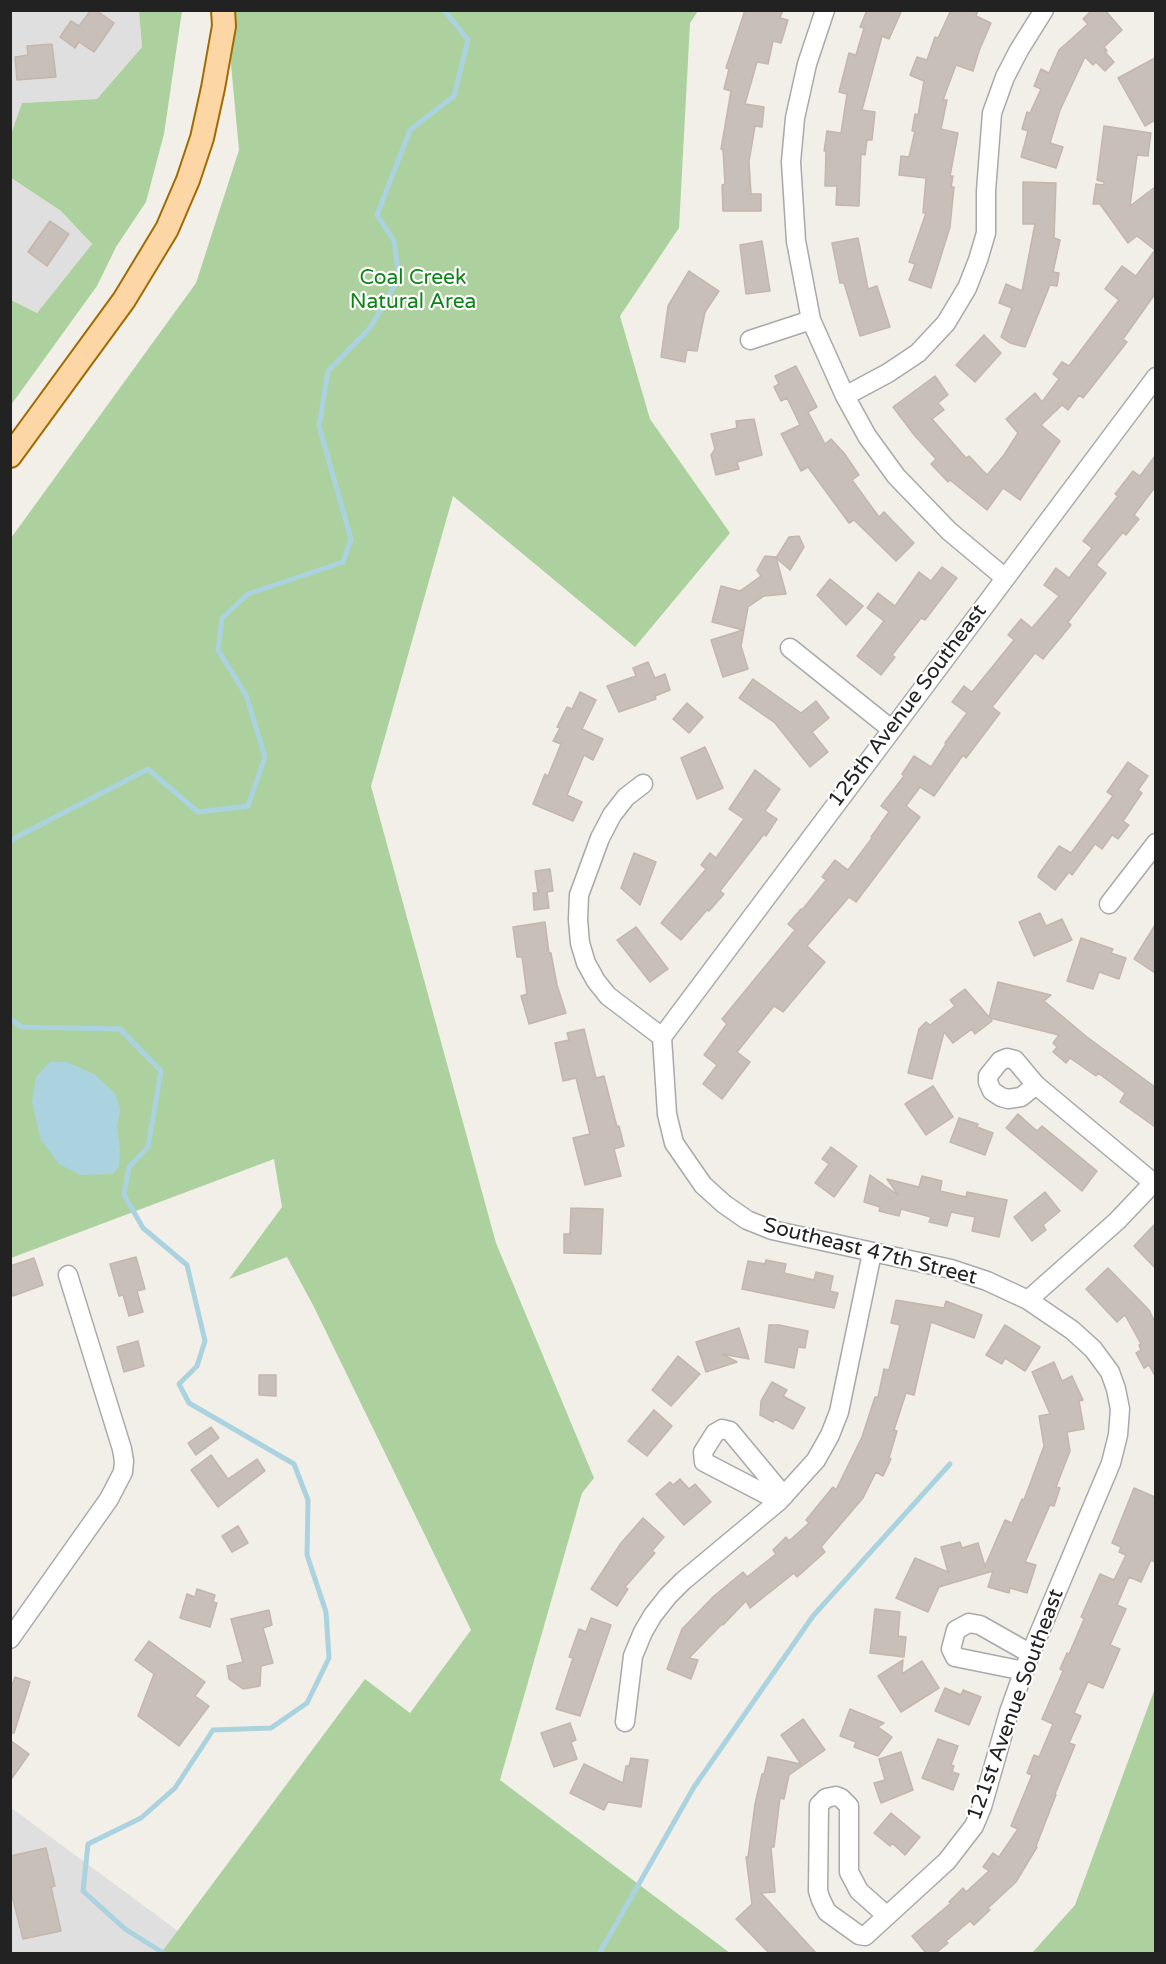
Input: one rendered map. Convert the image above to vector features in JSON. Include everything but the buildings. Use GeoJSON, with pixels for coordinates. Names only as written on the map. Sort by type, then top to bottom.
{"type":"FeatureCollection","features":[{"type":"Feature","properties":{"kind":"main road"},"geometry":{"type":"LineString","coordinates":[[10,456],[124,300],[167,229],[188,180],[202,138],[222,36],[224,10]]}},
{"type":"Feature","properties":{"kind":"street"},"geometry":{"type":"LineString","coordinates":[[825,10],[807,64],[795,118],[791,162],[796,242],[811,320],[845,396],[867,436],[896,476],[949,531],[1004,577]]}},
{"type":"Feature","properties":{"kind":"street"},"geometry":{"type":"LineString","coordinates":[[845,396],[888,373],[918,353],[946,323],[967,288],[986,233],[986,191],[992,113],[1005,77],[1044,10]]}},
{"type":"Feature","properties":{"kind":"street"},"geometry":{"type":"LineString","coordinates":[[750,340],[811,320]]}},
{"type":"Feature","properties":{"kind":"street","name":"125th Avenue Southeast"},"geometry":{"type":"LineString","coordinates":[[662,1037],[1155,377]]}},
{"type":"Feature","properties":{"kind":"street"},"geometry":{"type":"LineString","coordinates":[[790,648],[891,729]]}},
{"type":"Feature","properties":{"kind":"street"},"geometry":{"type":"LineString","coordinates":[[643,784],[626,797],[612,815],[600,838],[579,895],[578,920],[583,953],[596,981],[608,996],[662,1037]]}},
{"type":"Feature","properties":{"kind":"street"},"geometry":{"type":"LineString","coordinates":[[1109,904],[1155,843]]}},
{"type":"Feature","properties":{"kind":"street","name":"Southeast 47th Street"},"geometry":{"type":"LineString","coordinates":[[662,1037],[667,1114],[674,1143],[703,1185],[724,1204],[747,1220],[772,1230],[951,1269],[987,1281],[1028,1300],[1072,1330],[1094,1349],[1110,1372],[1120,1409],[1118,1435]]}},
{"type":"Feature","properties":{"kind":"street"},"geometry":{"type":"LineString","coordinates":[[1028,1300],[1117,1221],[1155,1183],[1036,1085]]}},
{"type":"Feature","properties":{"kind":"street"},"geometry":{"type":"LineString","coordinates":[[625,1722],[633,1656],[653,1615],[683,1581],[782,1498],[816,1460],[830,1435],[839,1412],[872,1253]]}},
{"type":"Feature","properties":{"kind":"street"},"geometry":{"type":"LineString","coordinates":[[10,1639],[109,1499],[123,1472],[122,1449],[68,1275]]}},
{"type":"Feature","properties":{"kind":"street","name":"121st Avenue Southeast"},"geometry":{"type":"LineString","coordinates":[[886,1915],[859,1891],[849,1872],[849,1806],[836,1796],[826,1798],[819,1805],[818,1891],[821,1900],[827,1912],[859,1935],[865,1936],[947,1861],[974,1826],[982,1807],[1009,1712],[1027,1663],[1112,1463],[1118,1435]]}},
{"type":"Feature","properties":{"kind":"shaded area"},"geometry":{"type":"Polygon","coordinates":[[[11,11],[139,11],[142,47],[97,99],[22,103],[11,134],[11,11]]]}},
{"type":"Feature","properties":{"kind":"shaded area"},"geometry":{"type":"Polygon","coordinates":[[[10,178],[61,211],[92,244],[37,313],[11,300],[10,178]]]}},
{"type":"Feature","properties":{"kind":"shaded area"},"geometry":{"type":"Polygon","coordinates":[[[10,1807],[178,1931],[161,1953],[11,1953],[10,1807]]]}},
{"type":"Feature","properties":{"kind":"green space"},"geometry":{"type":"Polygon","coordinates":[[[139,11],[182,11],[164,134],[146,202],[116,247],[97,286],[11,405],[11,300],[37,313],[92,244],[61,211],[11,178],[11,134],[22,103],[97,99],[142,47],[139,11]]]}},
{"type":"Feature","properties":{"kind":"green space","name":"Coal Creek Natural Area"},"geometry":{"type":"Polygon","coordinates":[[[226,11],[698,11],[690,23],[679,228],[620,316],[650,419],[730,533],[635,647],[453,496],[371,786],[496,1243],[594,1478],[582,1493],[500,1780],[730,1953],[161,1953],[365,1679],[410,1713],[471,1630],[314,1307],[287,1257],[229,1279],[282,1207],[274,1159],[11,1258],[11,538],[196,283],[239,150],[226,11]]]}},
{"type":"Feature","properties":{"kind":"green space"},"geometry":{"type":"Polygon","coordinates":[[[1155,1688],[1155,1953],[1032,1953],[1075,1905],[1155,1688]]]}},
{"type":"Feature","properties":{"kind":"water"},"geometry":{"type":"Polygon","coordinates":[[[50,1062],[67,1062],[94,1074],[115,1093],[120,1109],[117,1127],[120,1150],[119,1166],[113,1174],[80,1175],[59,1164],[41,1140],[32,1102],[36,1077],[50,1062]]]}},
{"type":"Feature","properties":{"kind":"waterway"},"geometry":{"type":"LineString","coordinates":[[10,843],[13,839],[148,769],[198,812],[248,806],[265,757],[246,695],[218,650],[222,618],[248,594],[343,562],[351,539],[319,426],[328,371],[370,328],[399,278],[394,241],[377,215],[410,130],[454,96],[468,40],[444,10]]}},
{"type":"Feature","properties":{"kind":"waterway"},"geometry":{"type":"LineString","coordinates":[[10,1019],[22,1027],[120,1029],[161,1071],[148,1147],[129,1167],[124,1195],[143,1228],[187,1265],[205,1341],[197,1366],[179,1384],[189,1403],[294,1464],[308,1500],[307,1555],[326,1612],[329,1658],[307,1703],[271,1728],[213,1730],[175,1788],[141,1818],[88,1844],[83,1891],[125,1929],[165,1954]]}},
{"type":"Feature","properties":{"kind":"waterway"},"geometry":{"type":"LineString","coordinates":[[599,1954],[694,1787],[813,1616],[950,1464]]}}]}
